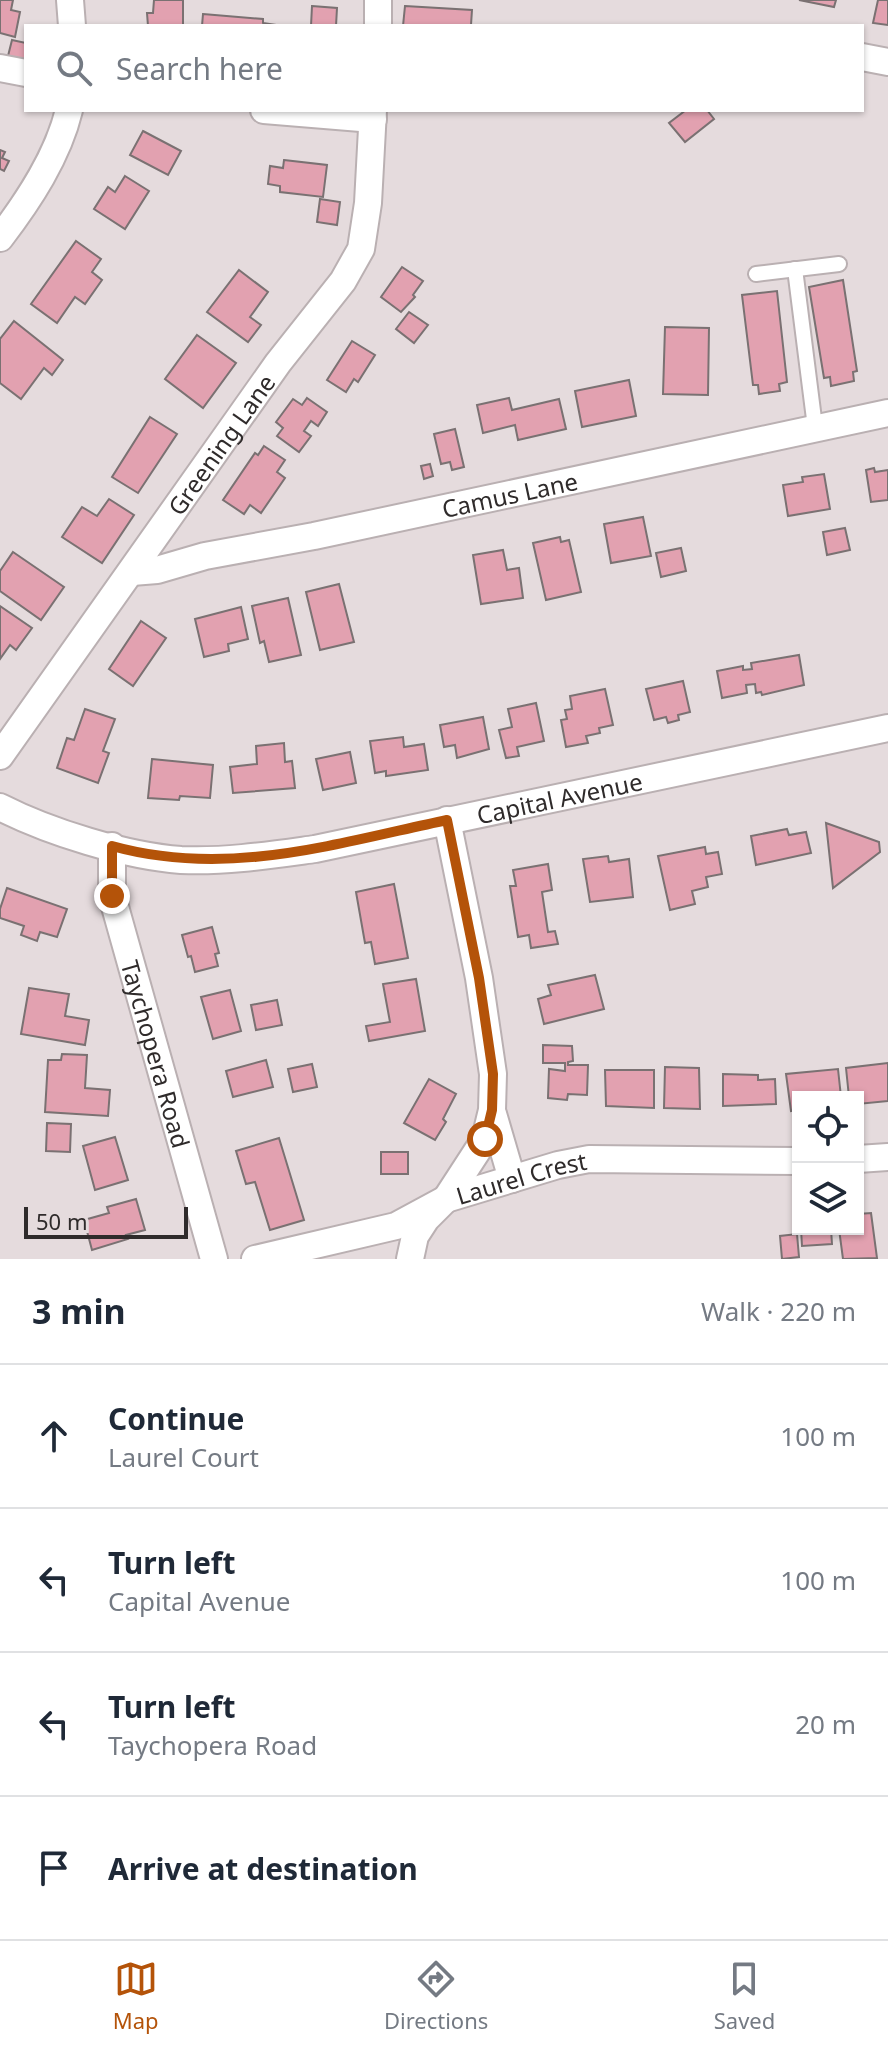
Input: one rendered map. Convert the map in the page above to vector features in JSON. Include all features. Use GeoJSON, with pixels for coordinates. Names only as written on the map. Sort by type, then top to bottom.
{"type":"FeatureCollection","features":[{"type":"Feature","properties":{"kind":"street"},"geometry":{"type":"LineString","coordinates":[[70,0],[72,24]]}},
{"type":"Feature","properties":{"kind":"street"},"geometry":{"type":"LineString","coordinates":[[378,0],[378,24]]}},
{"type":"Feature","properties":{"kind":"street"},"geometry":{"type":"LineString","coordinates":[[864,57],[888,62]]}},
{"type":"Feature","properties":{"kind":"street"},"geometry":{"type":"LineString","coordinates":[[0,68],[24,73]]}},
{"type":"Feature","properties":{"kind":"street"},"geometry":{"type":"LineString","coordinates":[[0,238],[50,160],[63,134],[68,112]]}},
{"type":"Feature","properties":{"kind":"street"},"geometry":{"type":"LineString","coordinates":[[318,112],[373,114]]}},
{"type":"Feature","properties":{"kind":"street","name":"Greening Lane"},"geometry":{"type":"LineString","coordinates":[[0,756],[278,363],[343,281],[361,249],[368,203],[373,114]]}},
{"type":"Feature","properties":{"kind":"street","name":"Camus Lane"},"geometry":{"type":"LineString","coordinates":[[132,572],[157,570],[205,556],[314,536],[888,413]]}},
{"type":"Feature","properties":{"kind":"street","name":"Capital Avenue"},"geometry":{"type":"LineString","coordinates":[[0,807],[59,831],[149,856],[183,860],[235,859],[315,849],[888,728]]}},
{"type":"Feature","properties":{"kind":"street"},"geometry":{"type":"LineString","coordinates":[[410,1259],[415,1236],[426,1219],[446,1199],[485,1139],[492,1110],[493,1074],[479,978],[447,820]]}},
{"type":"Feature","properties":{"kind":"street","name":"Taychopera Road"},"geometry":{"type":"LineString","coordinates":[[112,846],[112,896],[210,1258]]}},
{"type":"Feature","properties":{"kind":"street"},"geometry":{"type":"LineString","coordinates":[[492,1110],[512,1179]]}},
{"type":"Feature","properties":{"kind":"street"},"geometry":{"type":"LineString","coordinates":[[864,1159],[888,1157]]}},
{"type":"Feature","properties":{"kind":"street","name":"Laurel Crest"},"geometry":{"type":"LineString","coordinates":[[255,1259],[396,1226],[446,1199],[558,1165],[589,1159],[792,1161]]}},
{"type":"Feature","properties":{"kind":"lane"},"geometry":{"type":"LineString","coordinates":[[756,274],[839,264]]}},
{"type":"Feature","properties":{"kind":"lane"},"geometry":{"type":"LineString","coordinates":[[795,269],[815,427]]}},
{"type":"Feature","properties":{"kind":"building"},"geometry":{"type":"Polygon","coordinates":[[[0,0],[13,0],[11,10],[20,12],[15,37],[0,33],[0,0]]]}},
{"type":"Feature","properties":{"kind":"building"},"geometry":{"type":"Polygon","coordinates":[[[154,0],[183,0],[183,24],[148,24],[147,13],[153,13],[154,0]]]}},
{"type":"Feature","properties":{"kind":"building"},"geometry":{"type":"Polygon","coordinates":[[[799,0],[836,0],[834,7],[799,0]]]}},
{"type":"Feature","properties":{"kind":"building"},"geometry":{"type":"Polygon","coordinates":[[[878,0],[888,0],[888,25],[873,23],[878,0]]]}},
{"type":"Feature","properties":{"kind":"building"},"geometry":{"type":"Polygon","coordinates":[[[312,6],[337,8],[336,24],[311,24],[312,6]]]}},
{"type":"Feature","properties":{"kind":"building"},"geometry":{"type":"Polygon","coordinates":[[[405,6],[472,10],[471,24],[403,24],[405,6]]]}},
{"type":"Feature","properties":{"kind":"building"},"geometry":{"type":"Polygon","coordinates":[[[203,14],[263,19],[263,23],[270,24],[202,24],[203,14]]]}},
{"type":"Feature","properties":{"kind":"building"},"geometry":{"type":"Polygon","coordinates":[[[12,40],[24,43],[24,60],[8,56],[12,40]]]}},
{"type":"Feature","properties":{"kind":"building"},"geometry":{"type":"Polygon","coordinates":[[[683,112],[709,112],[714,119],[685,142],[669,123],[683,112]]]}},
{"type":"Feature","properties":{"kind":"building"},"geometry":{"type":"Polygon","coordinates":[[[143,131],[181,151],[168,175],[130,155],[143,131]]]}},
{"type":"Feature","properties":{"kind":"building"},"geometry":{"type":"Polygon","coordinates":[[[0,150],[5,152],[2,158],[9,161],[4,171],[0,169],[0,150]]]}},
{"type":"Feature","properties":{"kind":"building"},"geometry":{"type":"Polygon","coordinates":[[[284,160],[327,165],[323,197],[280,192],[280,186],[268,184],[270,166],[283,168],[284,160]]]}},
{"type":"Feature","properties":{"kind":"building"},"geometry":{"type":"Polygon","coordinates":[[[125,176],[149,191],[125,229],[94,209],[108,187],[115,192],[125,176]]]}},
{"type":"Feature","properties":{"kind":"building"},"geometry":{"type":"Polygon","coordinates":[[[320,199],[340,202],[337,225],[317,222],[320,199]]]}},
{"type":"Feature","properties":{"kind":"building"},"geometry":{"type":"Polygon","coordinates":[[[76,241],[101,259],[92,272],[102,280],[85,304],[75,297],[57,323],[31,304],[76,241]]]}},
{"type":"Feature","properties":{"kind":"building"},"geometry":{"type":"Polygon","coordinates":[[[402,267],[423,281],[413,295],[415,297],[401,312],[381,297],[402,267]]]}},
{"type":"Feature","properties":{"kind":"building"},"geometry":{"type":"Polygon","coordinates":[[[239,270],[268,292],[250,317],[261,325],[248,342],[207,312],[239,270]]]}},
{"type":"Feature","properties":{"kind":"building"},"geometry":{"type":"Polygon","coordinates":[[[843,280],[857,371],[853,372],[854,381],[831,386],[830,377],[824,378],[809,287],[843,280]]]}},
{"type":"Feature","properties":{"kind":"building"},"geometry":{"type":"Polygon","coordinates":[[[777,291],[787,382],[779,384],[780,391],[759,394],[758,385],[753,385],[742,295],[777,291]]]}},
{"type":"Feature","properties":{"kind":"building"},"geometry":{"type":"Polygon","coordinates":[[[409,312],[428,325],[414,343],[396,329],[409,312]]]}},
{"type":"Feature","properties":{"kind":"building"},"geometry":{"type":"Polygon","coordinates":[[[14,321],[63,360],[52,375],[44,368],[21,399],[0,383],[0,339],[14,321]]]}},
{"type":"Feature","properties":{"kind":"building"},"geometry":{"type":"Polygon","coordinates":[[[665,327],[709,328],[708,395],[663,394],[665,327]]]}},
{"type":"Feature","properties":{"kind":"building"},"geometry":{"type":"Polygon","coordinates":[[[197,335],[236,363],[203,408],[165,379],[197,335]]]}},
{"type":"Feature","properties":{"kind":"building"},"geometry":{"type":"Polygon","coordinates":[[[352,341],[375,355],[358,382],[354,379],[346,392],[327,380],[352,341]]]}},
{"type":"Feature","properties":{"kind":"building"},"geometry":{"type":"Polygon","coordinates":[[[629,380],[636,416],[582,427],[575,391],[629,380]]]}},
{"type":"Feature","properties":{"kind":"building"},"geometry":{"type":"Polygon","coordinates":[[[307,398],[327,412],[318,426],[311,421],[304,431],[311,436],[299,452],[277,436],[283,428],[276,422],[293,399],[302,405],[307,398]]]}},
{"type":"Feature","properties":{"kind":"building"},"geometry":{"type":"Polygon","coordinates":[[[509,398],[512,410],[559,399],[566,429],[518,440],[515,425],[483,433],[477,405],[509,398]]]}},
{"type":"Feature","properties":{"kind":"building"},"geometry":{"type":"Polygon","coordinates":[[[150,417],[177,434],[138,493],[112,477],[150,417]]]}},
{"type":"Feature","properties":{"kind":"building"},"geometry":{"type":"Polygon","coordinates":[[[455,429],[464,467],[452,470],[450,462],[441,464],[434,434],[455,429]]]}},
{"type":"Feature","properties":{"kind":"building"},"geometry":{"type":"Polygon","coordinates":[[[264,446],[285,460],[277,472],[285,478],[261,513],[250,505],[244,514],[223,500],[255,453],[258,455],[264,446]]]}},
{"type":"Feature","properties":{"kind":"building"},"geometry":{"type":"Polygon","coordinates":[[[430,464],[433,476],[424,479],[421,466],[430,464]]]}},
{"type":"Feature","properties":{"kind":"building"},"geometry":{"type":"Polygon","coordinates":[[[874,468],[875,472],[888,470],[888,500],[871,502],[866,470],[874,468]]]}},
{"type":"Feature","properties":{"kind":"building"},"geometry":{"type":"Polygon","coordinates":[[[824,474],[830,509],[788,516],[783,485],[803,482],[802,477],[824,474]]]}},
{"type":"Feature","properties":{"kind":"building"},"geometry":{"type":"Polygon","coordinates":[[[109,499],[134,515],[102,563],[62,537],[82,507],[97,516],[109,499]]]}},
{"type":"Feature","properties":{"kind":"building"},"geometry":{"type":"Polygon","coordinates":[[[643,517],[651,556],[611,563],[604,524],[643,517]]]}},
{"type":"Feature","properties":{"kind":"building"},"geometry":{"type":"Polygon","coordinates":[[[845,528],[850,550],[827,555],[823,532],[845,528]]]}},
{"type":"Feature","properties":{"kind":"building"},"geometry":{"type":"Polygon","coordinates":[[[560,537],[561,542],[569,540],[581,592],[546,600],[533,543],[560,537]]]}},
{"type":"Feature","properties":{"kind":"building"},"geometry":{"type":"Polygon","coordinates":[[[681,548],[686,571],[661,577],[656,553],[681,548]]]}},
{"type":"Feature","properties":{"kind":"building"},"geometry":{"type":"Polygon","coordinates":[[[503,550],[507,570],[519,568],[523,598],[481,604],[473,555],[503,550]]]}},
{"type":"Feature","properties":{"kind":"building"},"geometry":{"type":"Polygon","coordinates":[[[13,552],[64,587],[41,620],[0,591],[0,571],[13,552]]]}},
{"type":"Feature","properties":{"kind":"building"},"geometry":{"type":"Polygon","coordinates":[[[339,584],[354,642],[320,650],[306,592],[339,584]]]}},
{"type":"Feature","properties":{"kind":"building"},"geometry":{"type":"Polygon","coordinates":[[[288,598],[301,655],[269,662],[264,641],[260,643],[252,606],[288,598]]]}},
{"type":"Feature","properties":{"kind":"building"},"geometry":{"type":"Polygon","coordinates":[[[0,606],[32,628],[16,650],[10,645],[0,659],[0,606]]]}},
{"type":"Feature","properties":{"kind":"building"},"geometry":{"type":"Polygon","coordinates":[[[241,607],[248,639],[228,644],[229,651],[204,657],[195,619],[241,607]]]}},
{"type":"Feature","properties":{"kind":"building"},"geometry":{"type":"Polygon","coordinates":[[[141,621],[166,638],[133,686],[109,669],[141,621]]]}},
{"type":"Feature","properties":{"kind":"building"},"geometry":{"type":"Polygon","coordinates":[[[799,655],[804,685],[762,695],[761,692],[756,693],[755,684],[746,685],[747,693],[722,698],[717,671],[743,666],[743,670],[752,669],[751,663],[799,655]]]}},
{"type":"Feature","properties":{"kind":"building"},"geometry":{"type":"Polygon","coordinates":[[[683,681],[690,712],[678,715],[679,720],[668,723],[666,717],[654,720],[646,689],[683,681]]]}},
{"type":"Feature","properties":{"kind":"building"},"geometry":{"type":"Polygon","coordinates":[[[605,689],[613,725],[599,728],[600,733],[586,736],[588,743],[566,747],[561,720],[567,719],[565,710],[572,709],[570,696],[605,689]]]}},
{"type":"Feature","properties":{"kind":"building"},"geometry":{"type":"Polygon","coordinates":[[[536,703],[544,741],[517,747],[519,756],[506,758],[499,730],[512,727],[508,709],[536,703]]]}},
{"type":"Feature","properties":{"kind":"building"},"geometry":{"type":"Polygon","coordinates":[[[85,709],[115,719],[103,751],[109,753],[98,783],[57,768],[67,738],[74,740],[85,709]]]}},
{"type":"Feature","properties":{"kind":"building"},"geometry":{"type":"Polygon","coordinates":[[[483,717],[489,749],[457,758],[455,745],[444,747],[440,725],[483,717]]]}},
{"type":"Feature","properties":{"kind":"building"},"geometry":{"type":"Polygon","coordinates":[[[403,737],[404,747],[424,744],[428,770],[386,776],[386,771],[375,773],[370,741],[403,737]]]}},
{"type":"Feature","properties":{"kind":"building"},"geometry":{"type":"Polygon","coordinates":[[[284,743],[285,762],[292,761],[295,788],[233,793],[230,767],[257,764],[256,746],[284,743]]]}},
{"type":"Feature","properties":{"kind":"building"},"geometry":{"type":"Polygon","coordinates":[[[350,752],[356,783],[323,790],[316,759],[350,752]]]}},
{"type":"Feature","properties":{"kind":"building"},"geometry":{"type":"Polygon","coordinates":[[[152,759],[213,765],[210,798],[148,798],[152,759]]]}},
{"type":"Feature","properties":{"kind":"building"},"geometry":{"type":"Polygon","coordinates":[[[826,823],[879,842],[880,852],[833,888],[826,823]]]}},
{"type":"Feature","properties":{"kind":"building"},"geometry":{"type":"Polygon","coordinates":[[[787,829],[789,835],[806,832],[811,853],[756,865],[751,836],[787,829]]]}},
{"type":"Feature","properties":{"kind":"building"},"geometry":{"type":"Polygon","coordinates":[[[705,847],[706,854],[718,852],[722,874],[706,877],[708,887],[692,891],[695,904],[670,910],[658,856],[705,847]]]}},
{"type":"Feature","properties":{"kind":"building"},"geometry":{"type":"Polygon","coordinates":[[[608,856],[609,862],[629,859],[633,897],[590,902],[583,859],[608,856]]]}},
{"type":"Feature","properties":{"kind":"building"},"geometry":{"type":"Polygon","coordinates":[[[548,864],[552,890],[542,892],[548,932],[555,931],[558,944],[531,948],[529,935],[518,937],[510,886],[516,886],[513,870],[548,864]]]}},
{"type":"Feature","properties":{"kind":"building"},"geometry":{"type":"Polygon","coordinates":[[[394,884],[408,958],[375,964],[371,942],[365,943],[356,892],[394,884]]]}},
{"type":"Feature","properties":{"kind":"building"},"geometry":{"type":"Polygon","coordinates":[[[7,888],[67,909],[57,937],[40,932],[37,941],[21,935],[24,926],[0,918],[7,888]]]}},
{"type":"Feature","properties":{"kind":"building"},"geometry":{"type":"Polygon","coordinates":[[[212,927],[219,953],[215,954],[218,966],[195,972],[182,935],[212,927]]]}},
{"type":"Feature","properties":{"kind":"building"},"geometry":{"type":"Polygon","coordinates":[[[595,975],[604,1009],[544,1024],[538,999],[551,995],[548,985],[595,975]]]}},
{"type":"Feature","properties":{"kind":"building"},"geometry":{"type":"Polygon","coordinates":[[[416,979],[425,1031],[369,1041],[366,1026],[390,1022],[383,984],[416,979]]]}},
{"type":"Feature","properties":{"kind":"building"},"geometry":{"type":"Polygon","coordinates":[[[29,988],[69,994],[65,1016],[89,1020],[85,1045],[21,1034],[29,988]]]}},
{"type":"Feature","properties":{"kind":"building"},"geometry":{"type":"Polygon","coordinates":[[[230,990],[241,1031],[213,1039],[201,997],[230,990]]]}},
{"type":"Feature","properties":{"kind":"building"},"geometry":{"type":"Polygon","coordinates":[[[277,1000],[282,1025],[256,1030],[251,1005],[277,1000]]]}},
{"type":"Feature","properties":{"kind":"building"},"geometry":{"type":"Polygon","coordinates":[[[543,1045],[572,1046],[573,1061],[568,1065],[588,1065],[587,1095],[568,1094],[567,1100],[548,1098],[549,1069],[565,1071],[565,1063],[543,1063],[543,1045]]]}},
{"type":"Feature","properties":{"kind":"building"},"geometry":{"type":"Polygon","coordinates":[[[62,1054],[87,1055],[85,1088],[110,1090],[108,1116],[45,1112],[48,1060],[61,1060],[62,1054]]]}},
{"type":"Feature","properties":{"kind":"building"},"geometry":{"type":"Polygon","coordinates":[[[266,1060],[273,1087],[233,1097],[226,1071],[266,1060]]]}},
{"type":"Feature","properties":{"kind":"building"},"geometry":{"type":"Polygon","coordinates":[[[888,1063],[888,1101],[864,1103],[864,1091],[848,1091],[846,1068],[888,1063]]]}},
{"type":"Feature","properties":{"kind":"building"},"geometry":{"type":"Polygon","coordinates":[[[312,1064],[317,1087],[293,1092],[288,1069],[312,1064]]]}},
{"type":"Feature","properties":{"kind":"building"},"geometry":{"type":"Polygon","coordinates":[[[665,1067],[699,1068],[700,1109],[664,1108],[665,1067]]]}},
{"type":"Feature","properties":{"kind":"building"},"geometry":{"type":"Polygon","coordinates":[[[838,1069],[840,1091],[792,1091],[791,1111],[786,1074],[838,1069]]]}},
{"type":"Feature","properties":{"kind":"building"},"geometry":{"type":"Polygon","coordinates":[[[605,1070],[654,1070],[654,1108],[606,1106],[605,1070]]]}},
{"type":"Feature","properties":{"kind":"building"},"geometry":{"type":"Polygon","coordinates":[[[723,1074],[758,1075],[758,1080],[775,1079],[776,1104],[723,1106],[723,1074]]]}},
{"type":"Feature","properties":{"kind":"building"},"geometry":{"type":"Polygon","coordinates":[[[429,1079],[456,1094],[443,1119],[446,1122],[435,1140],[404,1123],[429,1079]]]}},
{"type":"Feature","properties":{"kind":"building"},"geometry":{"type":"Polygon","coordinates":[[[47,1123],[71,1124],[70,1152],[46,1151],[47,1123]]]}},
{"type":"Feature","properties":{"kind":"building"},"geometry":{"type":"Polygon","coordinates":[[[115,1137],[128,1180],[95,1190],[83,1146],[115,1137]]]}},
{"type":"Feature","properties":{"kind":"building"},"geometry":{"type":"Polygon","coordinates":[[[279,1138],[304,1220],[270,1230],[255,1182],[246,1184],[236,1151],[279,1138]]]}},
{"type":"Feature","properties":{"kind":"building"},"geometry":{"type":"Polygon","coordinates":[[[381,1152],[408,1152],[408,1174],[381,1174],[381,1152]]]}},
{"type":"Feature","properties":{"kind":"building"},"geometry":{"type":"Polygon","coordinates":[[[136,1199],[145,1230],[126,1235],[128,1239],[92,1250],[84,1220],[109,1213],[107,1207],[136,1199]]]}},
{"type":"Feature","properties":{"kind":"building"},"geometry":{"type":"Polygon","coordinates":[[[871,1213],[877,1258],[843,1259],[840,1235],[864,1235],[864,1214],[871,1213]]]}},
{"type":"Feature","properties":{"kind":"building"},"geometry":{"type":"Polygon","coordinates":[[[797,1235],[799,1257],[782,1259],[780,1236],[797,1235]]]}},
{"type":"Feature","properties":{"kind":"building"},"geometry":{"type":"Polygon","coordinates":[[[801,1235],[831,1235],[832,1244],[802,1246],[801,1235]]]}},
{"type":"Feature","properties":{"kind":"route"},"geometry":{"type":"LineString","coordinates":[[112,896],[112,846],[149,856],[183,860],[235,859],[315,849],[447,820],[479,978],[493,1074],[492,1110],[485,1139]]}}]}
